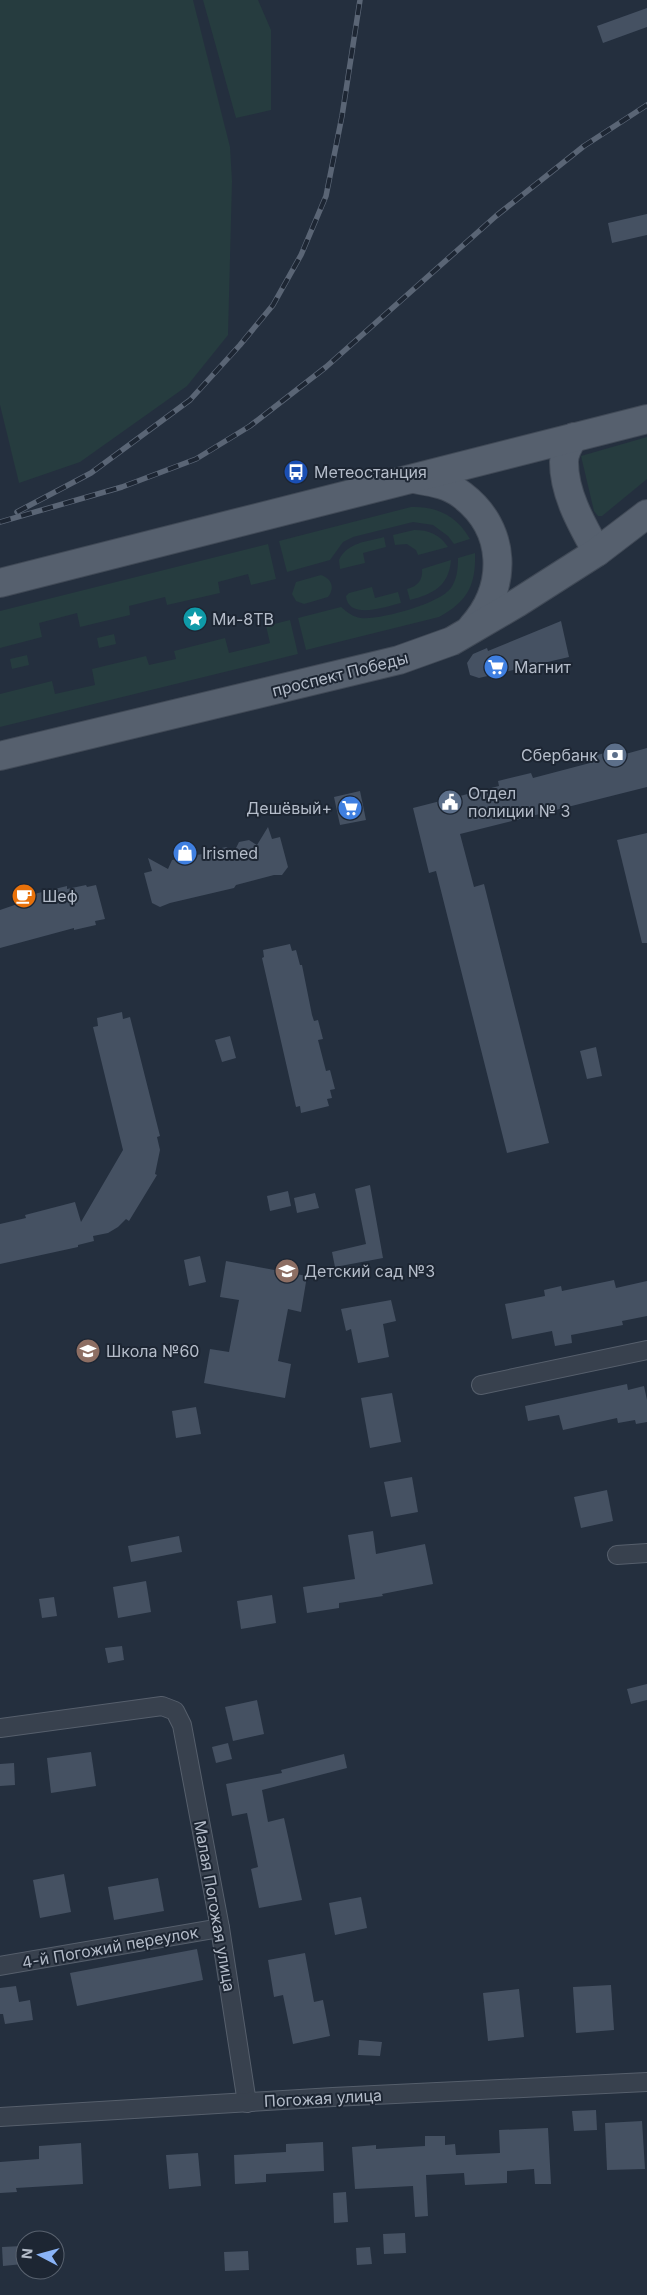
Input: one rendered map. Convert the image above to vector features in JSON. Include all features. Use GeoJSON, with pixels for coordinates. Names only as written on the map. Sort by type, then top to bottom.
{"type":"FeatureCollection","features":[{"type":"Feature","properties":{"kind":"main road"},"geometry":{"type":"LineString","coordinates":[[0,583],[647,419]]}},
{"type":"Feature","properties":{"kind":"main road"},"geometry":{"type":"LineString","coordinates":[[574,437],[563,461],[580,521],[597,552]]}},
{"type":"Feature","properties":{"kind":"main road"},"geometry":{"type":"LineString","coordinates":[[413,479],[438,483],[461,494],[473,505],[479,511],[492,533],[498,557],[496,582],[488,606],[472,626],[452,641]]}},
{"type":"Feature","properties":{"kind":"main road","name":"проспект Победы"},"geometry":{"type":"LineString","coordinates":[[0,756],[399,660],[452,641],[597,552],[647,514]]}},
{"type":"Feature","properties":{"kind":"street"},"geometry":{"type":"LineString","coordinates":[[481,1385],[647,1350]]}},
{"type":"Feature","properties":{"kind":"street"},"geometry":{"type":"LineString","coordinates":[[617,1555],[647,1553]]}},
{"type":"Feature","properties":{"kind":"street","name":"Малая Погожая улица"},"geometry":{"type":"LineString","coordinates":[[0,1728],[162,1706],[174,1711],[182,1725],[220,1928],[247,2102]]}},
{"type":"Feature","properties":{"kind":"street","name":"4-й Погожий переулок"},"geometry":{"type":"LineString","coordinates":[[0,1966],[220,1928]]}},
{"type":"Feature","properties":{"kind":"street","name":"Погожая улица"},"geometry":{"type":"LineString","coordinates":[[0,2118],[247,2102],[647,2082]]}},
{"type":"Feature","properties":{"kind":"green space"},"geometry":{"type":"Polygon","coordinates":[[[0,0],[193,0],[230,147],[232,181],[228,335],[187,386],[80,462],[19,483],[0,405],[0,0]]]}},
{"type":"Feature","properties":{"kind":"green space"},"geometry":{"type":"Polygon","coordinates":[[[203,0],[258,0],[271,30],[271,110],[236,118],[203,0]]]}},
{"type":"Feature","properties":{"kind":"green space"},"geometry":{"type":"Polygon","coordinates":[[[647,437],[647,479],[602,516],[598,516],[594,511],[581,456],[647,437]]]}},
{"type":"Feature","properties":{"kind":"green space"},"geometry":{"type":"Polygon","coordinates":[[[411,507],[429,508],[445,514],[459,524],[470,539],[454,544],[448,536],[433,525],[413,522],[353,537],[343,542],[330,560],[287,572],[279,541],[411,507]]]}},
{"type":"Feature","properties":{"kind":"green space"},"geometry":{"type":"Polygon","coordinates":[[[414,530],[433,534],[448,547],[418,555],[416,550],[407,544],[395,545],[393,535],[414,530]]]}},
{"type":"Feature","properties":{"kind":"green space"},"geometry":{"type":"Polygon","coordinates":[[[384,537],[386,547],[363,553],[365,563],[340,569],[339,560],[352,546],[384,537]]]}},
{"type":"Feature","properties":{"kind":"green space"},"geometry":{"type":"Polygon","coordinates":[[[268,544],[276,579],[251,585],[248,574],[218,582],[220,593],[167,605],[165,597],[129,606],[130,615],[80,627],[77,613],[39,623],[42,637],[0,648],[0,611],[268,544]]]}},
{"type":"Feature","properties":{"kind":"green space"},"geometry":{"type":"Polygon","coordinates":[[[475,553],[474,574],[468,591],[457,605],[439,617],[306,650],[298,618],[341,607],[355,617],[361,618],[395,614],[409,610],[435,600],[451,588],[457,574],[458,558],[475,553]]]}},
{"type":"Feature","properties":{"kind":"green space"},"geometry":{"type":"Polygon","coordinates":[[[451,560],[447,576],[438,588],[426,595],[410,600],[407,589],[419,582],[422,576],[422,569],[451,560]]]}},
{"type":"Feature","properties":{"kind":"green space"},"geometry":{"type":"Polygon","coordinates":[[[321,575],[330,581],[332,587],[328,597],[304,604],[296,601],[292,594],[296,582],[321,575]]]}},
{"type":"Feature","properties":{"kind":"green space"},"geometry":{"type":"Polygon","coordinates":[[[372,587],[375,598],[398,592],[401,603],[369,610],[354,608],[348,604],[346,596],[349,593],[372,587]]]}},
{"type":"Feature","properties":{"kind":"green space"},"geometry":{"type":"Polygon","coordinates":[[[200,612],[202,622],[186,626],[183,616],[200,612]]]}},
{"type":"Feature","properties":{"kind":"green space"},"geometry":{"type":"Polygon","coordinates":[[[290,620],[298,654],[0,727],[0,694],[52,681],[55,694],[95,685],[92,669],[146,656],[149,665],[176,659],[174,651],[225,638],[229,653],[270,643],[266,626],[290,620]]]}},
{"type":"Feature","properties":{"kind":"green space"},"geometry":{"type":"Polygon","coordinates":[[[114,634],[116,644],[99,648],[97,638],[114,634]]]}},
{"type":"Feature","properties":{"kind":"green space"},"geometry":{"type":"Polygon","coordinates":[[[27,655],[29,665],[12,669],[10,659],[27,655]]]}},
{"type":"Feature","properties":{"kind":"building"},"geometry":{"type":"Polygon","coordinates":[[[647,8],[647,27],[603,43],[597,26],[647,8]]]}},
{"type":"Feature","properties":{"kind":"building"},"geometry":{"type":"Polygon","coordinates":[[[647,214],[647,235],[612,243],[608,223],[647,214]]]}},
{"type":"Feature","properties":{"kind":"building"},"geometry":{"type":"Polygon","coordinates":[[[561,621],[569,657],[479,678],[470,675],[467,663],[473,654],[487,648],[488,651],[561,621]]]}},
{"type":"Feature","properties":{"kind":"building"},"geometry":{"type":"Polygon","coordinates":[[[647,748],[647,787],[460,834],[474,887],[484,884],[549,1143],[507,1153],[436,871],[429,873],[413,808],[499,786],[498,781],[531,773],[533,778],[590,763],[589,757],[621,749],[622,755],[647,748]]]}},
{"type":"Feature","properties":{"kind":"building","name":"Дешёвый+"},"geometry":{"type":"Polygon","coordinates":[[[360,791],[366,820],[340,825],[334,797],[360,791]]]}},
{"type":"Feature","properties":{"kind":"building"},"geometry":{"type":"Polygon","coordinates":[[[268,827],[272,839],[280,837],[288,867],[282,875],[274,875],[236,885],[234,888],[160,907],[152,903],[144,873],[152,871],[148,858],[168,869],[172,860],[182,858],[191,863],[196,855],[226,847],[234,852],[239,842],[249,840],[257,845],[268,827]]]}},
{"type":"Feature","properties":{"kind":"building"},"geometry":{"type":"Polygon","coordinates":[[[647,833],[647,943],[642,943],[617,840],[647,833]]]}},
{"type":"Feature","properties":{"kind":"building"},"geometry":{"type":"Polygon","coordinates":[[[86,885],[87,887],[96,885],[105,919],[95,921],[96,925],[74,930],[74,928],[0,948],[0,910],[35,898],[34,894],[67,886],[67,889],[86,885]]]}},
{"type":"Feature","properties":{"kind":"building"},"geometry":{"type":"Polygon","coordinates":[[[290,944],[292,951],[296,950],[300,965],[302,965],[312,1015],[314,1021],[318,1020],[323,1039],[318,1040],[326,1071],[330,1070],[335,1089],[330,1090],[332,1098],[327,1099],[329,1106],[301,1113],[300,1106],[296,1107],[262,958],[264,957],[263,950],[290,944]]]}},
{"type":"Feature","properties":{"kind":"building"},"geometry":{"type":"Polygon","coordinates":[[[122,1012],[123,1019],[130,1017],[160,1136],[157,1137],[160,1150],[155,1174],[157,1175],[129,1221],[126,1219],[108,1233],[93,1236],[94,1241],[78,1245],[78,1247],[0,1264],[0,1224],[26,1218],[25,1215],[75,1202],[81,1222],[123,1150],[93,1027],[98,1026],[97,1018],[122,1012]]]}},
{"type":"Feature","properties":{"kind":"building"},"geometry":{"type":"Polygon","coordinates":[[[230,1036],[236,1058],[222,1062],[215,1040],[230,1036]]]}},
{"type":"Feature","properties":{"kind":"building"},"geometry":{"type":"Polygon","coordinates":[[[596,1047],[602,1076],[587,1079],[580,1051],[596,1047]]]}},
{"type":"Feature","properties":{"kind":"building"},"geometry":{"type":"Polygon","coordinates":[[[370,1185],[383,1258],[335,1267],[332,1252],[366,1244],[355,1189],[370,1185]]]}},
{"type":"Feature","properties":{"kind":"building"},"geometry":{"type":"Polygon","coordinates":[[[288,1191],[291,1206],[270,1211],[267,1196],[288,1191]]]}},
{"type":"Feature","properties":{"kind":"building"},"geometry":{"type":"Polygon","coordinates":[[[315,1193],[319,1208],[297,1213],[294,1198],[315,1193]]]}},
{"type":"Feature","properties":{"kind":"building"},"geometry":{"type":"Polygon","coordinates":[[[200,1256],[206,1282],[189,1286],[184,1260],[200,1256]]]}},
{"type":"Feature","properties":{"kind":"building"},"geometry":{"type":"Polygon","coordinates":[[[226,1261],[307,1276],[301,1312],[288,1309],[278,1361],[291,1364],[285,1398],[204,1383],[210,1349],[229,1352],[239,1300],[220,1297],[226,1261]]]}},
{"type":"Feature","properties":{"kind":"building"},"geometry":{"type":"Polygon","coordinates":[[[614,1280],[616,1288],[647,1281],[647,1316],[622,1321],[623,1325],[571,1335],[572,1343],[555,1346],[552,1331],[512,1339],[505,1304],[545,1296],[544,1290],[561,1286],[562,1291],[614,1280]]]}},
{"type":"Feature","properties":{"kind":"building"},"geometry":{"type":"Polygon","coordinates":[[[391,1300],[396,1321],[383,1324],[389,1357],[358,1363],[351,1329],[346,1331],[341,1309],[391,1300]]]}},
{"type":"Feature","properties":{"kind":"building"},"geometry":{"type":"Polygon","coordinates":[[[627,1384],[628,1390],[644,1386],[647,1400],[647,1422],[636,1424],[635,1420],[618,1423],[617,1418],[563,1430],[559,1415],[528,1421],[525,1406],[627,1384]]]}},
{"type":"Feature","properties":{"kind":"building"},"geometry":{"type":"Polygon","coordinates":[[[392,1393],[401,1442],[370,1448],[361,1398],[392,1393]]]}},
{"type":"Feature","properties":{"kind":"building"},"geometry":{"type":"Polygon","coordinates":[[[196,1407],[201,1434],[176,1438],[172,1411],[196,1407]]]}},
{"type":"Feature","properties":{"kind":"building"},"geometry":{"type":"Polygon","coordinates":[[[412,1477],[418,1512],[391,1517],[384,1482],[412,1477]]]}},
{"type":"Feature","properties":{"kind":"building"},"geometry":{"type":"Polygon","coordinates":[[[607,1490],[613,1521],[581,1528],[574,1497],[607,1490]]]}},
{"type":"Feature","properties":{"kind":"building"},"geometry":{"type":"Polygon","coordinates":[[[373,1531],[376,1554],[425,1544],[433,1584],[382,1594],[383,1596],[339,1603],[339,1608],[307,1613],[303,1587],[355,1579],[348,1535],[373,1531]]]}},
{"type":"Feature","properties":{"kind":"building"},"geometry":{"type":"Polygon","coordinates":[[[179,1536],[182,1552],[131,1562],[128,1546],[179,1536]]]}},
{"type":"Feature","properties":{"kind":"building"},"geometry":{"type":"Polygon","coordinates":[[[146,1581],[151,1612],[118,1618],[113,1587],[146,1581]]]}},
{"type":"Feature","properties":{"kind":"building"},"geometry":{"type":"Polygon","coordinates":[[[272,1595],[276,1623],[241,1629],[237,1601],[272,1595]]]}},
{"type":"Feature","properties":{"kind":"building"},"geometry":{"type":"Polygon","coordinates":[[[54,1597],[57,1616],[42,1618],[39,1599],[54,1597]]]}},
{"type":"Feature","properties":{"kind":"building"},"geometry":{"type":"Polygon","coordinates":[[[122,1646],[124,1660],[108,1663],[105,1648],[122,1646]]]}},
{"type":"Feature","properties":{"kind":"building"},"geometry":{"type":"Polygon","coordinates":[[[647,1684],[647,1700],[631,1704],[627,1689],[647,1684]]]}},
{"type":"Feature","properties":{"kind":"building"},"geometry":{"type":"Polygon","coordinates":[[[257,1700],[264,1734],[233,1741],[225,1707],[257,1700]]]}},
{"type":"Feature","properties":{"kind":"building"},"geometry":{"type":"Polygon","coordinates":[[[228,1743],[232,1759],[216,1763],[212,1747],[228,1743]]]}},
{"type":"Feature","properties":{"kind":"building"},"geometry":{"type":"Polygon","coordinates":[[[91,1752],[96,1786],[51,1793],[47,1758],[91,1752]]]}},
{"type":"Feature","properties":{"kind":"building"},"geometry":{"type":"Polygon","coordinates":[[[344,1754],[347,1768],[262,1790],[268,1822],[284,1818],[302,1900],[259,1908],[251,1869],[258,1867],[247,1813],[232,1816],[226,1784],[282,1773],[281,1770],[344,1754]]]}},
{"type":"Feature","properties":{"kind":"building"},"geometry":{"type":"Polygon","coordinates":[[[14,1763],[15,1785],[0,1786],[0,1764],[14,1763]]]}},
{"type":"Feature","properties":{"kind":"building"},"geometry":{"type":"Polygon","coordinates":[[[64,1874],[71,1912],[40,1918],[33,1880],[64,1874]]]}},
{"type":"Feature","properties":{"kind":"building"},"geometry":{"type":"Polygon","coordinates":[[[158,1878],[164,1911],[114,1920],[108,1887],[158,1878]]]}},
{"type":"Feature","properties":{"kind":"building"},"geometry":{"type":"Polygon","coordinates":[[[361,1897],[367,1928],[335,1935],[329,1903],[361,1897]]]}},
{"type":"Feature","properties":{"kind":"building"},"geometry":{"type":"Polygon","coordinates":[[[197,1949],[203,1980],[77,2006],[70,1973],[197,1949]]]}},
{"type":"Feature","properties":{"kind":"building"},"geometry":{"type":"Polygon","coordinates":[[[305,1953],[314,2002],[323,2000],[330,2036],[293,2044],[283,1995],[274,1997],[268,1960],[305,1953]]]}},
{"type":"Feature","properties":{"kind":"building"},"geometry":{"type":"Polygon","coordinates":[[[611,1985],[614,2030],[576,2033],[573,1987],[611,1985]]]}},
{"type":"Feature","properties":{"kind":"building"},"geometry":{"type":"Polygon","coordinates":[[[16,1986],[19,2002],[30,2000],[33,2020],[5,2024],[3,2014],[0,2014],[0,1988],[16,1986]]]}},
{"type":"Feature","properties":{"kind":"building"},"geometry":{"type":"Polygon","coordinates":[[[519,1989],[524,2037],[488,2041],[483,1993],[519,1989]]]}},
{"type":"Feature","properties":{"kind":"building"},"geometry":{"type":"Polygon","coordinates":[[[359,2040],[382,2042],[380,2056],[358,2055],[359,2040]]]}},
{"type":"Feature","properties":{"kind":"building"},"geometry":{"type":"Polygon","coordinates":[[[596,2110],[597,2130],[574,2131],[572,2111],[596,2110]]]}},
{"type":"Feature","properties":{"kind":"building"},"geometry":{"type":"Polygon","coordinates":[[[642,2121],[645,2169],[607,2170],[605,2123],[642,2121]]]}},
{"type":"Feature","properties":{"kind":"building"},"geometry":{"type":"Polygon","coordinates":[[[548,2128],[551,2184],[535,2184],[534,2169],[507,2171],[507,2183],[465,2185],[464,2173],[426,2175],[428,2216],[415,2217],[413,2186],[355,2189],[352,2147],[376,2145],[376,2149],[425,2146],[425,2136],[445,2136],[445,2145],[455,2144],[456,2155],[500,2153],[499,2130],[548,2128]]]}},
{"type":"Feature","properties":{"kind":"building"},"geometry":{"type":"Polygon","coordinates":[[[323,2142],[324,2171],[266,2174],[266,2182],[235,2184],[234,2155],[286,2152],[286,2144],[323,2142]]]}},
{"type":"Feature","properties":{"kind":"building"},"geometry":{"type":"Polygon","coordinates":[[[81,2143],[83,2184],[16,2188],[17,2192],[0,2193],[0,2162],[39,2159],[39,2146],[81,2143]]]}},
{"type":"Feature","properties":{"kind":"building"},"geometry":{"type":"Polygon","coordinates":[[[198,2153],[201,2186],[169,2189],[166,2155],[198,2153]]]}},
{"type":"Feature","properties":{"kind":"building"},"geometry":{"type":"Polygon","coordinates":[[[346,2192],[348,2222],[334,2223],[333,2193],[346,2192]]]}},
{"type":"Feature","properties":{"kind":"building"},"geometry":{"type":"Polygon","coordinates":[[[405,2233],[406,2253],[384,2254],[383,2234],[405,2233]]]}},
{"type":"Feature","properties":{"kind":"building"},"geometry":{"type":"Polygon","coordinates":[[[15,2246],[15,2265],[3,2266],[2,2247],[15,2246]]]}},
{"type":"Feature","properties":{"kind":"building"},"geometry":{"type":"Polygon","coordinates":[[[370,2247],[372,2264],[357,2265],[356,2248],[370,2247]]]}},
{"type":"Feature","properties":{"kind":"building"},"geometry":{"type":"Polygon","coordinates":[[[248,2251],[249,2270],[225,2271],[224,2252],[248,2251]]]}},
{"type":"Feature","properties":{"kind":"railway"},"geometry":{"type":"LineString","coordinates":[[17,512],[91,473],[190,400],[273,305],[301,255],[326,196],[342,116],[360,0]]}},
{"type":"Feature","properties":{"kind":"railway"},"geometry":{"type":"LineString","coordinates":[[0,522],[122,487],[196,459],[250,426],[326,367],[496,216],[584,146],[647,105]]}},
{"type":"Feature","properties":{"kind":"place","name":"Метеостанция"},"geometry":{"type":"Point","coordinates":[296,472]}},
{"type":"Feature","properties":{"kind":"place","name":"Ми-8ТВ"},"geometry":{"type":"Point","coordinates":[195,619]}},
{"type":"Feature","properties":{"kind":"place","name":"Магнит"},"geometry":{"type":"Point","coordinates":[496,667]}},
{"type":"Feature","properties":{"kind":"place","name":"Сбербанк"},"geometry":{"type":"Point","coordinates":[615,755]}},
{"type":"Feature","properties":{"kind":"place","name":"Отдел полиции № 3"},"geometry":{"type":"Point","coordinates":[450,802]}},
{"type":"Feature","properties":{"kind":"place","name":"Дешёвый+"},"geometry":{"type":"Point","coordinates":[350,808]}},
{"type":"Feature","properties":{"kind":"place","name":"Irismed"},"geometry":{"type":"Point","coordinates":[185,853]}},
{"type":"Feature","properties":{"kind":"place","name":"Шеф"},"geometry":{"type":"Point","coordinates":[24,896]}},
{"type":"Feature","properties":{"kind":"place","name":"Детский сад №3"},"geometry":{"type":"Point","coordinates":[287,1271]}},
{"type":"Feature","properties":{"kind":"place","name":"Школа №60"},"geometry":{"type":"Point","coordinates":[88,1351]}}]}
